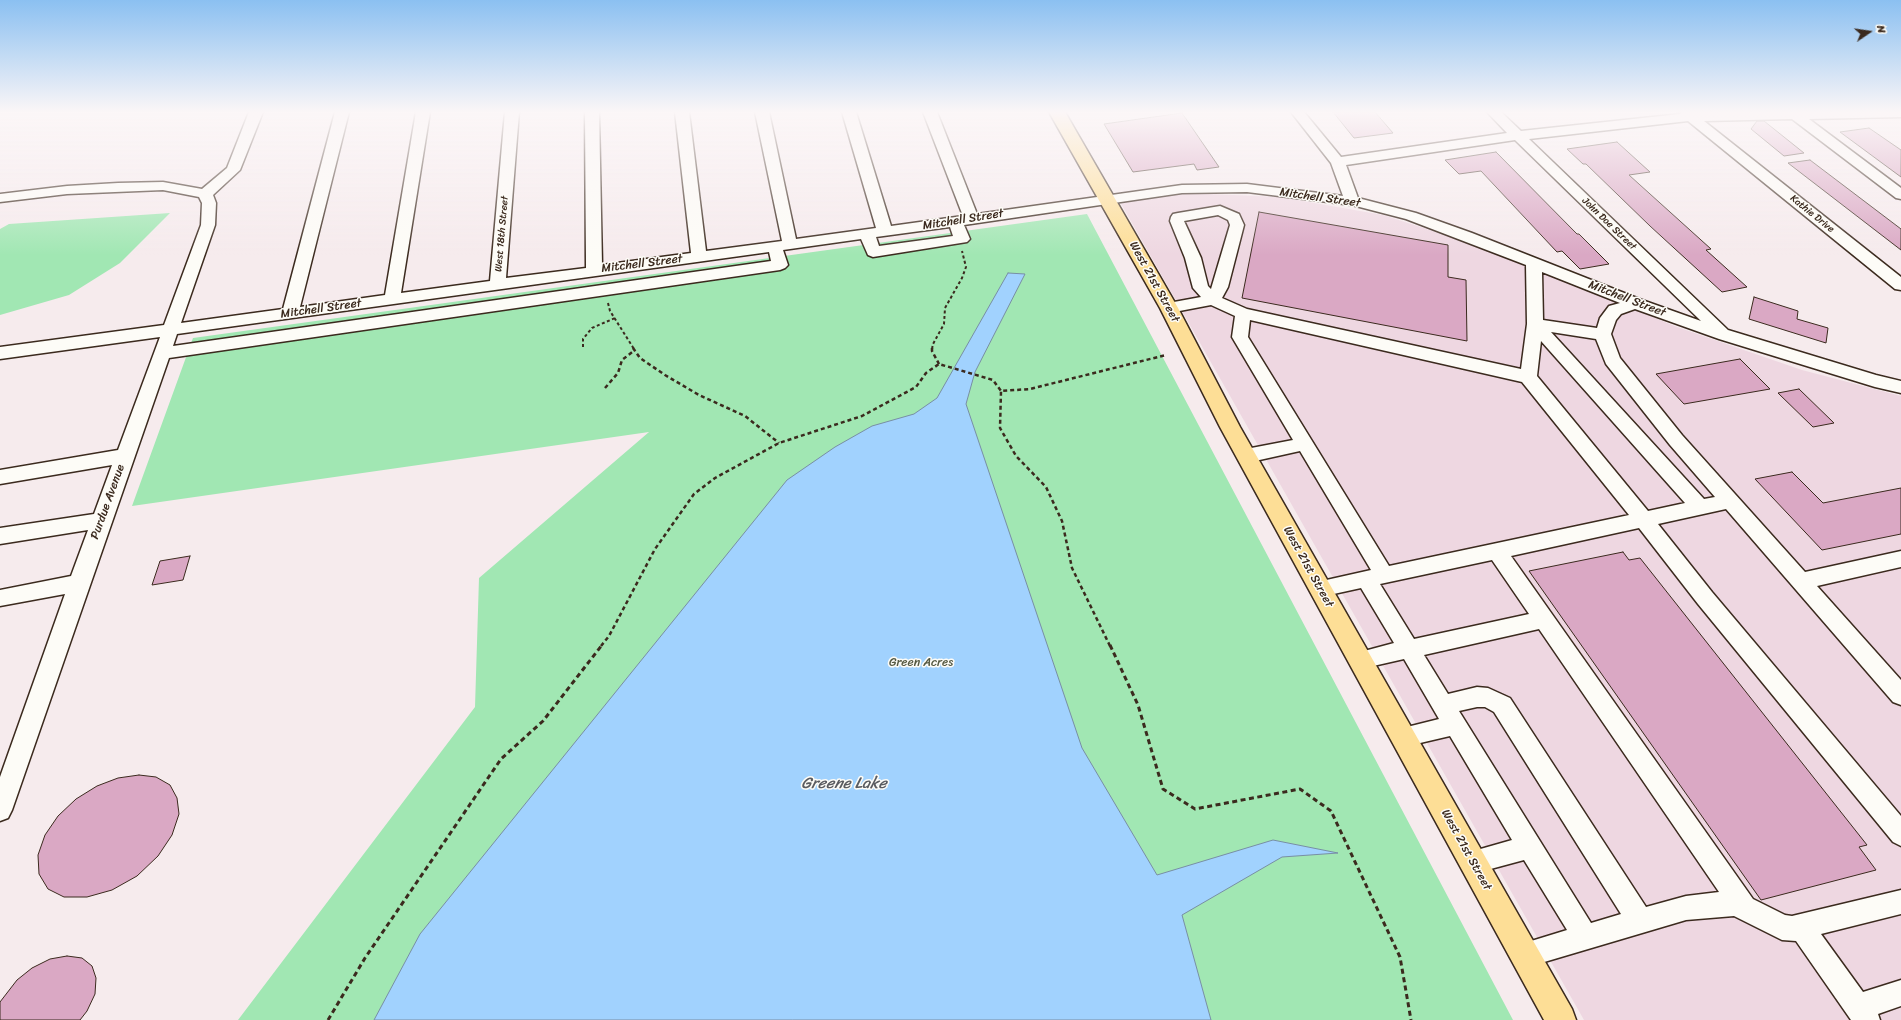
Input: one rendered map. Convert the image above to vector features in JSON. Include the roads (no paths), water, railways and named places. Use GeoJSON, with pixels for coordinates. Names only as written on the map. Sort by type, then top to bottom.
{"type":"FeatureCollection","features":[{"type":"Feature","properties":{"kind":"main road","name":"West 21st Street"},"geometry":{"type":"LineString","coordinates":[[1084,160],[1169,308],[1246,456],[1560,1020]]}},
{"type":"Feature","properties":{"kind":"street"},"geometry":{"type":"LineString","coordinates":[[0,198],[67,190],[163,186],[205,194],[232,170],[236,160]]}},
{"type":"Feature","properties":{"kind":"street"},"geometry":{"type":"LineString","coordinates":[[290,314],[330,160]]}},
{"type":"Feature","properties":{"kind":"street"},"geometry":{"type":"LineString","coordinates":[[392,299],[415,160]]}},
{"type":"Feature","properties":{"kind":"street","name":"West 18th Street"},"geometry":{"type":"LineString","coordinates":[[498,284],[508,160]]}},
{"type":"Feature","properties":{"kind":"street"},"geometry":{"type":"LineString","coordinates":[[593,160],[594,271]]}},
{"type":"Feature","properties":{"kind":"street"},"geometry":{"type":"LineString","coordinates":[[688,160],[699,257]]}},
{"type":"Feature","properties":{"kind":"street"},"geometry":{"type":"LineString","coordinates":[[161,353],[780,265],[783,246],[769,160]]}},
{"type":"Feature","properties":{"kind":"street"},"geometry":{"type":"LineString","coordinates":[[863,160],[885,232]]}},
{"type":"Feature","properties":{"kind":"street"},"geometry":{"type":"LineString","coordinates":[[949,160],[972,218]]}},
{"type":"Feature","properties":{"kind":"street"},"geometry":{"type":"LineString","coordinates":[[1336,160],[1352,201]]}},
{"type":"Feature","properties":{"kind":"street"},"geometry":{"type":"LineString","coordinates":[[1338,162],[1355,160]]}},
{"type":"Feature","properties":{"kind":"street","name":"John Doe Street"},"geometry":{"type":"LineString","coordinates":[[1542,160],[1726,335]]}},
{"type":"Feature","properties":{"kind":"street","name":"Kathie Drive"},"geometry":{"type":"LineString","coordinates":[[1744,160],[1901,285]]}},
{"type":"Feature","properties":{"kind":"street"},"geometry":{"type":"LineString","coordinates":[[1854,160],[1901,195]]}},
{"type":"Feature","properties":{"kind":"street"},"geometry":{"type":"LineString","coordinates":[[1214,188],[1220,210]]}},
{"type":"Feature","properties":{"kind":"street","name":"Mitchell Street"},"geometry":{"type":"LineString","coordinates":[[0,353],[885,232],[1106,199],[1182,189],[1247,188],[1352,201],[1411,216],[1636,304],[1726,335],[1875,381],[1901,387]]}},
{"type":"Feature","properties":{"kind":"street","name":"Purdue Avenue"},"geometry":{"type":"LineString","coordinates":[[0,810],[124,456],[208,225],[209,203],[205,194]]}},
{"type":"Feature","properties":{"kind":"street"},"geometry":{"type":"LineString","coordinates":[[1213,300],[1220,287],[1237,225],[1234,217],[1220,210],[1178,217],[1177,221],[1193,258],[1201,288],[1213,300],[1242,313],[1528,377],[1705,598],[1901,834]]}},
{"type":"Feature","properties":{"kind":"street"},"geometry":{"type":"LineString","coordinates":[[867,234],[873,252],[962,239],[955,221]]}},
{"type":"Feature","properties":{"kind":"street"},"geometry":{"type":"LineString","coordinates":[[1528,377],[1535,324],[1534,263]]}},
{"type":"Feature","properties":{"kind":"street"},"geometry":{"type":"LineString","coordinates":[[1169,308],[1213,300]]}},
{"type":"Feature","properties":{"kind":"street"},"geometry":{"type":"LineString","coordinates":[[1636,304],[1615,310],[1608,318],[1603,334],[1612,360],[1676,440],[1901,694]]}},
{"type":"Feature","properties":{"kind":"street"},"geometry":{"type":"LineString","coordinates":[[1242,313],[1240,337],[1304,444],[1375,577],[1409,649],[1584,937]]}},
{"type":"Feature","properties":{"kind":"street"},"geometry":{"type":"LineString","coordinates":[[1535,324],[1603,334]]}},
{"type":"Feature","properties":{"kind":"street"},"geometry":{"type":"LineString","coordinates":[[1535,324],[1700,508]]}},
{"type":"Feature","properties":{"kind":"street"},"geometry":{"type":"LineString","coordinates":[[1246,456],[1304,444]]}},
{"type":"Feature","properties":{"kind":"street"},"geometry":{"type":"LineString","coordinates":[[0,477],[124,456]]}},
{"type":"Feature","properties":{"kind":"street"},"geometry":{"type":"LineString","coordinates":[[1320,589],[1730,502]]}},
{"type":"Feature","properties":{"kind":"street"},"geometry":{"type":"LineString","coordinates":[[0,536],[101,521]]}},
{"type":"Feature","properties":{"kind":"street"},"geometry":{"type":"LineString","coordinates":[[1497,551],[1744,907]]}},
{"type":"Feature","properties":{"kind":"street"},"geometry":{"type":"LineString","coordinates":[[1800,581],[1901,559]]}},
{"type":"Feature","properties":{"kind":"street"},"geometry":{"type":"LineString","coordinates":[[0,598],[79,583]]}},
{"type":"Feature","properties":{"kind":"street"},"geometry":{"type":"LineString","coordinates":[[1360,660],[1545,619]]}},
{"type":"Feature","properties":{"kind":"street"},"geometry":{"type":"LineString","coordinates":[[1444,705],[1477,697],[1488,698],[1502,705],[1640,921]]}},
{"type":"Feature","properties":{"kind":"street"},"geometry":{"type":"LineString","coordinates":[[1403,737],[1456,725]]}},
{"type":"Feature","properties":{"kind":"street"},"geometry":{"type":"LineString","coordinates":[[1472,862],[1529,847]]}},
{"type":"Feature","properties":{"kind":"street"},"geometry":{"type":"LineString","coordinates":[[1524,955],[1686,908],[1735,903],[1782,927],[1792,929],[1901,902]]}},
{"type":"Feature","properties":{"kind":"street"},"geometry":{"type":"LineString","coordinates":[[1801,927],[1862,1013],[1901,993]]}},
{"type":"Feature","properties":{"kind":"water","name":"Greene Lake"},"geometry":{"type":"Polygon","coordinates":[[[1008,273],[1025,274],[975,372],[966,404],[1082,748],[1157,875],[1273,840],[1338,853],[1282,857],[1182,915],[1211,1020],[374,1020],[420,934],[787,480],[835,447],[872,426],[914,414],[937,398],[1008,273]]]}},
{"type":"Feature","properties":{"kind":"park label","name":"Green Acres"},"geometry":{"type":"Point","coordinates":[921,663]}}]}
